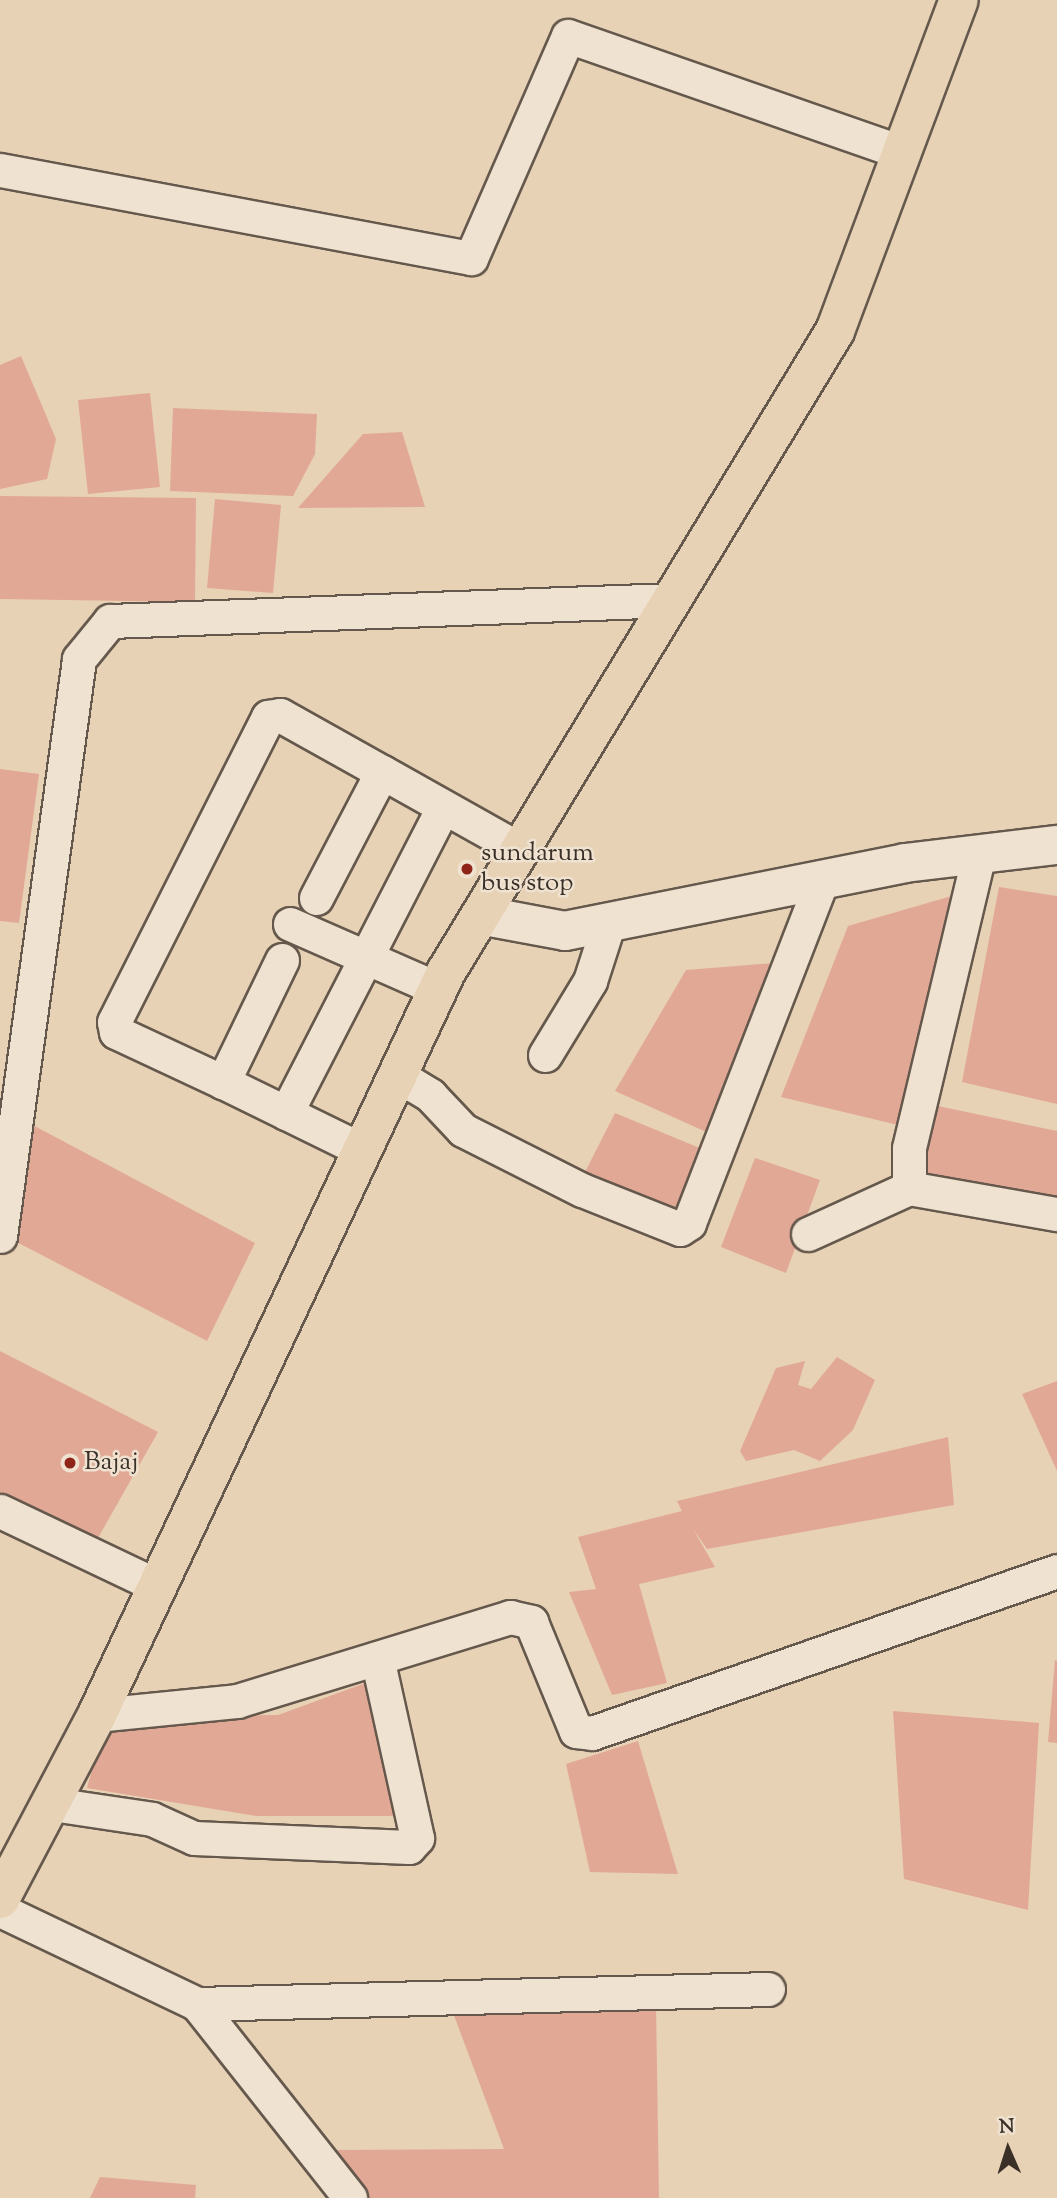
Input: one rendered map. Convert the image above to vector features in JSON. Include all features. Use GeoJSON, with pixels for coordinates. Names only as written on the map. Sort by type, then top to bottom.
{"type":"FeatureCollection","features":[{"type":"Feature","properties":{"kind":"main road"},"geometry":{"type":"LineString","coordinates":[[0,1899],[97,1715],[438,989],[485,916],[519,849],[835,331],[959,0]]}},
{"type":"Feature","properties":{"kind":"street"},"geometry":{"type":"LineString","coordinates":[[0,170],[471,258],[568,36],[902,152]]}},
{"type":"Feature","properties":{"kind":"street"},"geometry":{"type":"LineString","coordinates":[[0,1236],[79,659],[110,621],[672,600]]}},
{"type":"Feature","properties":{"kind":"street"},"geometry":{"type":"LineString","coordinates":[[362,1150],[116,1032],[114,1022],[268,717],[279,715],[519,849]]}},
{"type":"Feature","properties":{"kind":"street"},"geometry":{"type":"LineString","coordinates":[[316,898],[382,772]]}},
{"type":"Feature","properties":{"kind":"street"},"geometry":{"type":"LineString","coordinates":[[286,1113],[443,808]]}},
{"type":"Feature","properties":{"kind":"street"},"geometry":{"type":"LineString","coordinates":[[485,916],[565,931],[822,880],[979,853],[1057,845]]}},
{"type":"Feature","properties":{"kind":"street"},"geometry":{"type":"LineString","coordinates":[[909,1188],[909,1149],[979,853]]}},
{"type":"Feature","properties":{"kind":"street"},"geometry":{"type":"LineString","coordinates":[[397,1075],[429,1095],[463,1130],[582,1190],[680,1229],[690,1223],[822,880]]}},
{"type":"Feature","properties":{"kind":"street"},"geometry":{"type":"LineString","coordinates":[[545,1055],[590,981],[609,922]]}},
{"type":"Feature","properties":{"kind":"street"},"geometry":{"type":"LineString","coordinates":[[290,924],[438,989]]}},
{"type":"Feature","properties":{"kind":"street"},"geometry":{"type":"LineString","coordinates":[[223,1082],[282,960]]}},
{"type":"Feature","properties":{"kind":"street"},"geometry":{"type":"LineString","coordinates":[[808,1234],[909,1188],[1057,1214]]}},
{"type":"Feature","properties":{"kind":"street"},"geometry":{"type":"LineString","coordinates":[[0,1511],[156,1585]]}},
{"type":"Feature","properties":{"kind":"street"},"geometry":{"type":"LineString","coordinates":[[97,1715],[237,1701],[510,1618],[531,1622],[576,1731],[592,1733],[1057,1571]]}},
{"type":"Feature","properties":{"kind":"street"},"geometry":{"type":"LineString","coordinates":[[52,1804],[152,1819],[194,1838],[409,1847],[417,1838],[377,1658]]}},
{"type":"Feature","properties":{"kind":"street"},"geometry":{"type":"LineString","coordinates":[[0,1910],[197,2004],[350,2198]]}},
{"type":"Feature","properties":{"kind":"street"},"geometry":{"type":"LineString","coordinates":[[197,2004],[768,1989]]}},
{"type":"Feature","properties":{"kind":"building"},"geometry":{"type":"Polygon","coordinates":[[[21,356],[56,439],[47,479],[0,489],[0,365],[21,356]]]}},
{"type":"Feature","properties":{"kind":"building"},"geometry":{"type":"Polygon","coordinates":[[[150,393],[160,487],[88,494],[78,400],[150,393]]]}},
{"type":"Feature","properties":{"kind":"building"},"geometry":{"type":"Polygon","coordinates":[[[173,408],[317,414],[315,454],[293,496],[170,491],[173,408]]]}},
{"type":"Feature","properties":{"kind":"building"},"geometry":{"type":"Polygon","coordinates":[[[402,432],[425,507],[298,508],[363,434],[402,432]]]}},
{"type":"Feature","properties":{"kind":"building"},"geometry":{"type":"Polygon","coordinates":[[[0,496],[196,498],[195,602],[0,599],[0,496]]]}},
{"type":"Feature","properties":{"kind":"building"},"geometry":{"type":"Polygon","coordinates":[[[215,499],[281,505],[273,593],[207,588],[215,499]]]}},
{"type":"Feature","properties":{"kind":"building"},"geometry":{"type":"Polygon","coordinates":[[[0,769],[39,774],[19,923],[0,921],[0,769]]]}},
{"type":"Feature","properties":{"kind":"building"},"geometry":{"type":"Polygon","coordinates":[[[999,887],[1057,896],[1057,1104],[962,1082],[999,887]]]}},
{"type":"Feature","properties":{"kind":"building"},"geometry":{"type":"Polygon","coordinates":[[[962,893],[898,1125],[781,1097],[848,926],[962,893]]]}},
{"type":"Feature","properties":{"kind":"building"},"geometry":{"type":"Polygon","coordinates":[[[786,962],[713,1135],[615,1091],[686,970],[786,962]]]}},
{"type":"Feature","properties":{"kind":"building"},"geometry":{"type":"Polygon","coordinates":[[[933,1105],[1057,1131],[1057,1200],[919,1174],[933,1105]]]}},
{"type":"Feature","properties":{"kind":"building"},"geometry":{"type":"Polygon","coordinates":[[[615,1113],[707,1151],[682,1219],[582,1178],[615,1113]]]}},
{"type":"Feature","properties":{"kind":"building"},"geometry":{"type":"Polygon","coordinates":[[[27,1122],[255,1243],[207,1341],[7,1237],[27,1122]]]}},
{"type":"Feature","properties":{"kind":"building"},"geometry":{"type":"Polygon","coordinates":[[[755,1158],[820,1180],[786,1273],[721,1247],[755,1158]]]}},
{"type":"Feature","properties":{"kind":"building","name":"Bajaj"},"geometry":{"type":"Polygon","coordinates":[[[0,1351],[158,1432],[98,1538],[0,1493],[0,1351]]]}},
{"type":"Feature","properties":{"kind":"building"},"geometry":{"type":"Polygon","coordinates":[[[837,1357],[875,1380],[853,1430],[820,1461],[794,1450],[746,1461],[740,1451],[776,1368],[805,1361],[798,1385],[811,1389],[837,1357]]]}},
{"type":"Feature","properties":{"kind":"building"},"geometry":{"type":"Polygon","coordinates":[[[1057,1381],[1057,1471],[1022,1394],[1057,1381]]]}},
{"type":"Feature","properties":{"kind":"building"},"geometry":{"type":"Polygon","coordinates":[[[948,1437],[954,1505],[707,1549],[693,1529],[715,1567],[639,1584],[667,1683],[612,1695],[569,1592],[596,1589],[578,1537],[682,1511],[677,1501],[948,1437]]]}},
{"type":"Feature","properties":{"kind":"building"},"geometry":{"type":"Polygon","coordinates":[[[1055,1660],[1057,1661],[1057,1743],[1048,1742],[1055,1660]]]}},
{"type":"Feature","properties":{"kind":"building"},"geometry":{"type":"Polygon","coordinates":[[[379,1678],[404,1816],[256,1816],[87,1788],[106,1717],[278,1715],[379,1678]]]}},
{"type":"Feature","properties":{"kind":"building"},"geometry":{"type":"Polygon","coordinates":[[[893,1711],[1039,1723],[1028,1910],[904,1879],[893,1711]]]}},
{"type":"Feature","properties":{"kind":"building"},"geometry":{"type":"Polygon","coordinates":[[[638,1741],[678,1874],[590,1872],[566,1764],[638,1741]]]}},
{"type":"Feature","properties":{"kind":"building"},"geometry":{"type":"Polygon","coordinates":[[[656,2005],[659,2198],[370,2198],[335,2150],[504,2149],[452,2010],[656,2005]]]}},
{"type":"Feature","properties":{"kind":"building"},"geometry":{"type":"Polygon","coordinates":[[[100,2177],[196,2185],[195,2198],[90,2198],[100,2177]]]}},
{"type":"Feature","properties":{"kind":"place","name":"sundarum bus stop"},"geometry":{"type":"Point","coordinates":[467,869]}},
{"type":"Feature","properties":{"kind":"place","name":"Bajaj"},"geometry":{"type":"Point","coordinates":[70,1463]}}]}
